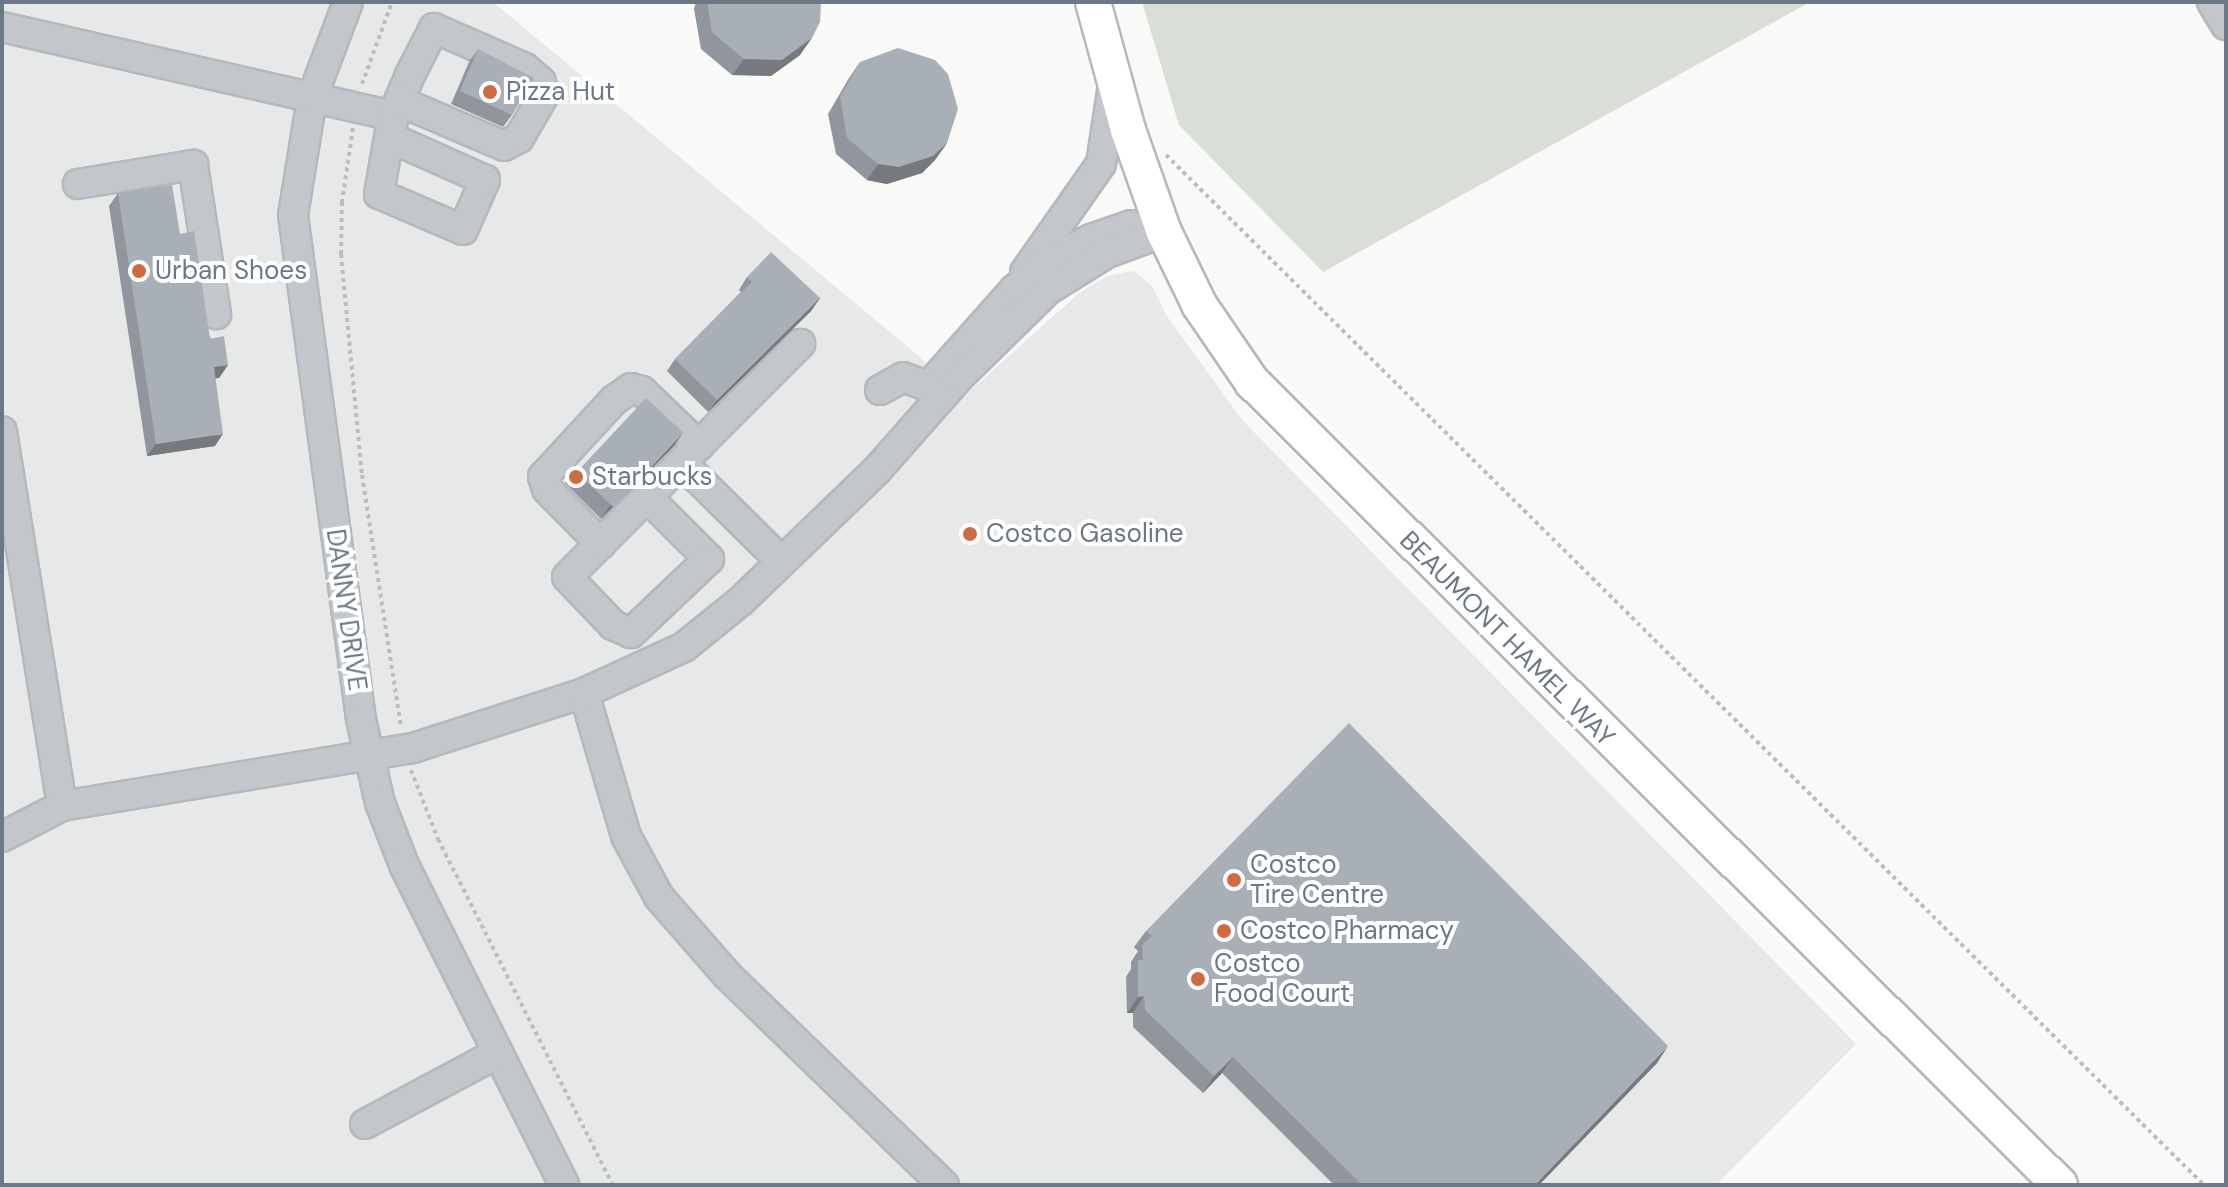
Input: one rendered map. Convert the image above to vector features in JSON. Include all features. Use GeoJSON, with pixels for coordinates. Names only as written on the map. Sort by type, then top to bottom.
{"type":"FeatureCollection","features":[{"type":"Feature","properties":{"kind":"main road","name":"BEAUMONT HAMEL WAY"},"geometry":{"type":"LineString","coordinates":[[1093,2],[1112,74],[1161,224],[1208,319],[1291,426],[2060,1185]]}},
{"type":"Feature","properties":{"kind":"street","name":"DANNY DRIVE"},"geometry":{"type":"LineString","coordinates":[[348,2],[312,98],[295,186],[297,272],[369,756],[404,865],[564,1185]]}},
{"type":"Feature","properties":{"kind":"street"},"geometry":{"type":"LineString","coordinates":[[2212,2],[2226,25]]}},
{"type":"Feature","properties":{"kind":"street"},"geometry":{"type":"LineString","coordinates":[[2,27],[312,98],[504,146],[519,138],[544,95],[541,82],[525,68],[434,28],[394,118]]}},
{"type":"Feature","properties":{"kind":"street"},"geometry":{"type":"LineString","coordinates":[[909,433],[929,387],[1014,290],[1101,164],[1109,133],[1112,74]]}},
{"type":"Feature","properties":{"kind":"street"},"geometry":{"type":"LineString","coordinates":[[78,184],[193,165],[216,314]]}},
{"type":"Feature","properties":{"kind":"street"},"geometry":{"type":"LineString","coordinates":[[1014,290],[1063,252],[1161,224]]}},
{"type":"Feature","properties":{"kind":"street"},"geometry":{"type":"LineString","coordinates":[[2,837],[62,806],[427,744],[584,693],[684,647],[781,561],[1049,289],[1161,224]]}},
{"type":"Feature","properties":{"kind":"street"},"geometry":{"type":"LineString","coordinates":[[647,497],[709,559],[631,633],[613,625],[567,577],[647,497],[691,455],[800,344]]}},
{"type":"Feature","properties":{"kind":"street"},"geometry":{"type":"LineString","coordinates":[[880,390],[903,377],[929,387]]}},
{"type":"Feature","properties":{"kind":"street"},"geometry":{"type":"LineString","coordinates":[[601,544],[547,489],[543,477],[614,400],[631,388],[642,391],[691,455],[781,561]]}},
{"type":"Feature","properties":{"kind":"street"},"geometry":{"type":"LineString","coordinates":[[2,431],[62,806]]}},
{"type":"Feature","properties":{"kind":"street"},"geometry":{"type":"LineString","coordinates":[[584,693],[626,836],[659,897],[727,975],[944,1185]]}},
{"type":"Feature","properties":{"kind":"street"},"geometry":{"type":"LineString","coordinates":[[365,1124],[498,1053]]}},
{"type":"Feature","properties":{"kind":"path"},"geometry":{"type":"LineString","coordinates":[[367,62],[392,2]]}},
{"type":"Feature","properties":{"kind":"path"},"geometry":{"type":"LineString","coordinates":[[353,128],[342,202],[341,254],[362,475],[398,711]]}},
{"type":"Feature","properties":{"kind":"path"},"geometry":{"type":"LineString","coordinates":[[1162,149],[2204,1185]]}},
{"type":"Feature","properties":{"kind":"path"},"geometry":{"type":"LineString","coordinates":[[412,772],[438,839],[613,1185]]}},
{"type":"Feature","properties":{"kind":"shaded area"},"geometry":{"type":"Polygon","coordinates":[[[2,2],[493,2],[920,357],[961,399],[1079,293],[1107,276],[1134,271],[1152,286],[1166,315],[1243,421],[1856,1044],[1716,1185],[2,1185],[2,2]]]}},
{"type":"Feature","properties":{"kind":"shaded area"},"geometry":{"type":"Polygon","coordinates":[[[1142,2],[1810,2],[1323,272],[1179,125],[1142,2]]]}},
{"type":"Feature","properties":{"kind":"building"},"geometry":{"type":"Polygon","coordinates":[[[707,2],[821,2],[820,22],[812,38],[782,60],[744,59],[712,32],[707,2]]]}},
{"type":"Feature","properties":{"kind":"building"},"geometry":{"type":"Polygon","coordinates":[[[898,48],[935,60],[948,74],[958,109],[947,143],[933,156],[899,167],[878,164],[847,138],[840,97],[860,62],[898,48]]]}},
{"type":"Feature","properties":{"kind":"building"},"geometry":{"type":"Polygon","coordinates":[[[478,49],[534,78],[512,115],[460,91],[478,49]]]}},
{"type":"Feature","properties":{"kind":"building"},"geometry":{"type":"Polygon","coordinates":[[[172,185],[180,234],[194,231],[210,339],[224,336],[228,365],[214,367],[223,434],[156,444],[118,193],[172,185]]]}},
{"type":"Feature","properties":{"kind":"building"},"geometry":{"type":"Polygon","coordinates":[[[771,252],[820,298],[717,400],[675,359],[752,282],[747,277],[771,252]]]}},
{"type":"Feature","properties":{"kind":"building"},"geometry":{"type":"Polygon","coordinates":[[[646,398],[683,433],[614,507],[576,473],[646,398]]]}},
{"type":"Feature","properties":{"kind":"building"},"geometry":{"type":"Polygon","coordinates":[[[1349,723],[1668,1046],[1535,1185],[1362,1185],[1233,1057],[1214,1076],[1145,1010],[1144,996],[1138,997],[1138,960],[1143,960],[1142,945],[1152,936],[1146,931],[1349,723]]]}},
{"type":"Feature","properties":{"kind":"place","name":"Pizza Hut"},"geometry":{"type":"Point","coordinates":[490,92]}},
{"type":"Feature","properties":{"kind":"place","name":"Urban Shoes"},"geometry":{"type":"Point","coordinates":[139,271]}},
{"type":"Feature","properties":{"kind":"place","name":"Starbucks"},"geometry":{"type":"Point","coordinates":[576,477]}},
{"type":"Feature","properties":{"kind":"place","name":"Costco Gasoline"},"geometry":{"type":"Point","coordinates":[970,534]}},
{"type":"Feature","properties":{"kind":"place","name":"Costco Tire Centre"},"geometry":{"type":"Point","coordinates":[1234,880]}},
{"type":"Feature","properties":{"kind":"place","name":"Costco Pharmacy"},"geometry":{"type":"Point","coordinates":[1224,931]}},
{"type":"Feature","properties":{"kind":"place","name":"Costco Food Court"},"geometry":{"type":"Point","coordinates":[1198,979]}}]}
